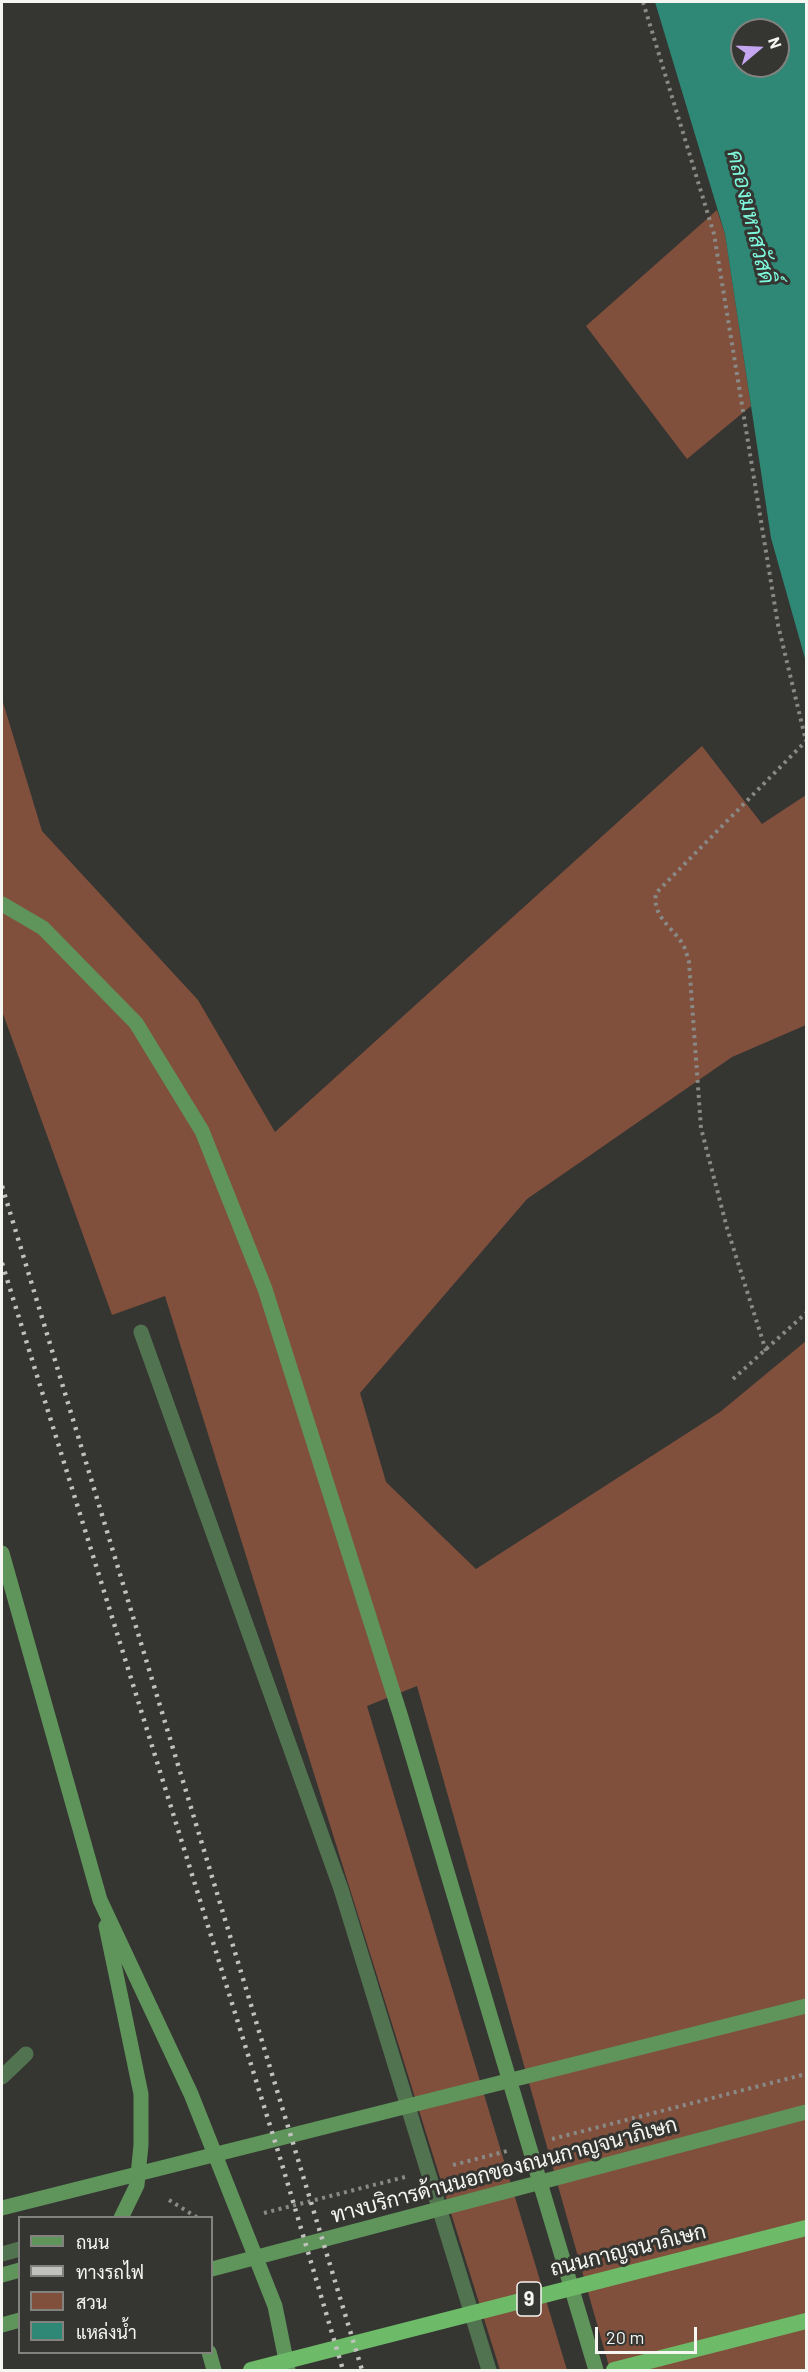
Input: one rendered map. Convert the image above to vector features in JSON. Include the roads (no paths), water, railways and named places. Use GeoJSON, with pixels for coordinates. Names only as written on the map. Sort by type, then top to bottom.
{"type":"FeatureCollection","features":[{"type":"Feature","properties":{"kind":"highway","name":"ถนนกาญจนาภิเษก"},"geometry":{"type":"LineString","coordinates":[[251,2370],[807,2228]]}},
{"type":"Feature","properties":{"kind":"highway"},"geometry":{"type":"LineString","coordinates":[[614,2370],[807,2321]]}},
{"type":"Feature","properties":{"kind":"main road"},"geometry":{"type":"LineString","coordinates":[[2,904],[43,928],[136,1023],[202,1131],[265,1289],[400,1714],[596,2370]]}},
{"type":"Feature","properties":{"kind":"main road"},"geometry":{"type":"LineString","coordinates":[[2,1553],[100,1900],[141,2094],[141,2145],[137,2185],[121,2216]]}},
{"type":"Feature","properties":{"kind":"main road"},"geometry":{"type":"LineString","coordinates":[[100,1900],[191,2094],[275,2306],[288,2370]]}},
{"type":"Feature","properties":{"kind":"main road"},"geometry":{"type":"LineString","coordinates":[[2,2208],[807,2006]]}},
{"type":"Feature","properties":{"kind":"main road","name":"ทางบริการด้านนอกของถนนกาญจนาภิเษก"},"geometry":{"type":"LineString","coordinates":[[213,2269],[807,2112]]}},
{"type":"Feature","properties":{"kind":"main road"},"geometry":{"type":"LineString","coordinates":[[2,2275],[18,2271]]}},
{"type":"Feature","properties":{"kind":"main road"},"geometry":{"type":"LineString","coordinates":[[2,2325],[18,2321]]}},
{"type":"Feature","properties":{"kind":"main road"},"geometry":{"type":"LineString","coordinates":[[210,2354],[214,2370]]}},
{"type":"Feature","properties":{"kind":"street"},"geometry":{"type":"LineString","coordinates":[[141,1332],[341,1889],[489,2370]]}},
{"type":"Feature","properties":{"kind":"street"},"geometry":{"type":"LineString","coordinates":[[2,2077],[26,2054]]}},
{"type":"Feature","properties":{"kind":"street"},"geometry":{"type":"LineString","coordinates":[[2,2254],[18,2250]]}},
{"type":"Feature","properties":{"kind":"water","name":"คลองมหาสวัสดิ์"},"geometry":{"type":"Polygon","coordinates":[[[655,2],[806,2],[806,662],[771,538],[725,234],[655,2]]]}},
{"type":"Feature","properties":{"kind":"railway"},"geometry":{"type":"LineString","coordinates":[[2,1186],[362,2370]]}},
{"type":"Feature","properties":{"kind":"railway"},"geometry":{"type":"LineString","coordinates":[[2,1263],[281,2161],[343,2370]]}}]}
